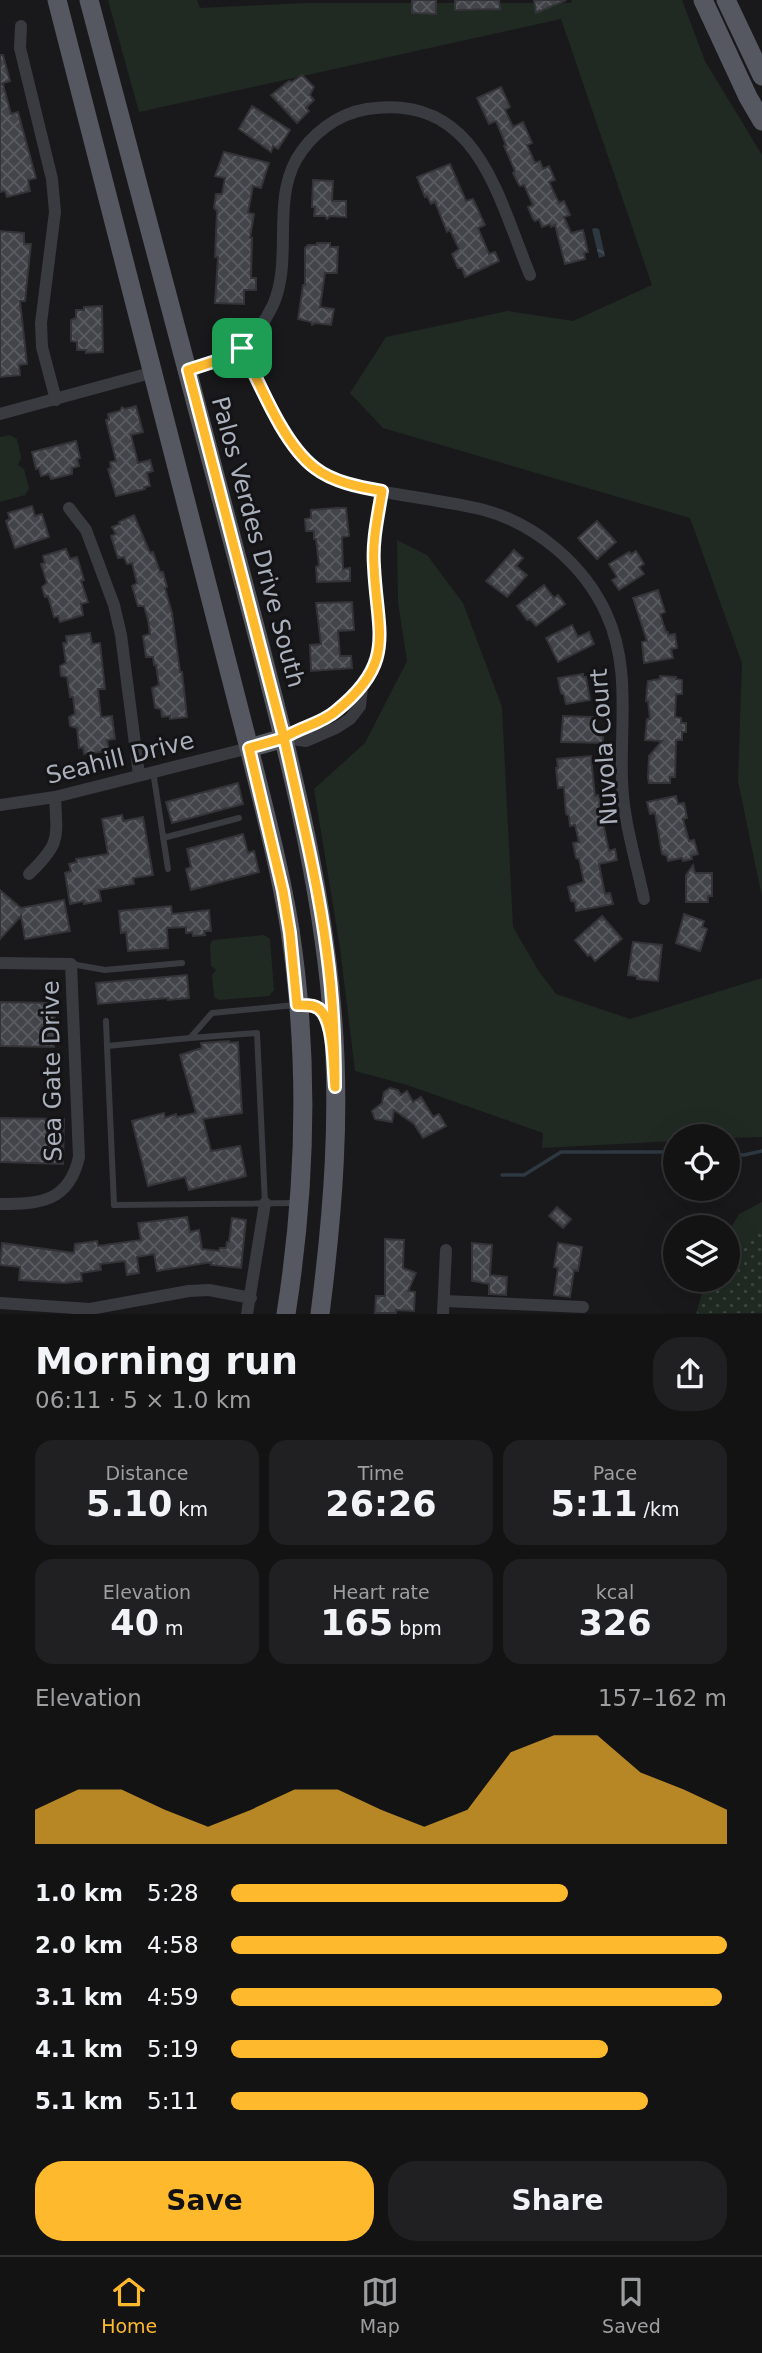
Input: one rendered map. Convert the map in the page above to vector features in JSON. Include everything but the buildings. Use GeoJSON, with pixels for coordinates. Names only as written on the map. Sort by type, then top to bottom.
{"type":"FeatureCollection","features":[{"type":"Feature","properties":{"kind":"main road"},"geometry":{"type":"LineString","coordinates":[[57,0],[155,372],[283,891],[302,1053],[304,1127],[293,1273],[286,1314]]}},
{"type":"Feature","properties":{"kind":"main road","name":"Palos Verdes Drive South"},"geometry":{"type":"LineString","coordinates":[[89,0],[284,738],[313,873],[327,953],[333,1014],[335,1087],[332,1215],[320,1314]]}},
{"type":"Feature","properties":{"kind":"main road"},"geometry":{"type":"LineString","coordinates":[[703,0],[762,121]]}},
{"type":"Feature","properties":{"kind":"main road"},"geometry":{"type":"LineString","coordinates":[[726,0],[762,76]]}},
{"type":"Feature","properties":{"kind":"main road"},"geometry":{"type":"LineString","coordinates":[[249,748],[284,738]]}},
{"type":"Feature","properties":{"kind":"main road"},"geometry":{"type":"LineString","coordinates":[[297,1005],[310,1004],[323,1013],[328,1027],[335,1087]]}},
{"type":"Feature","properties":{"kind":"street"},"geometry":{"type":"LineString","coordinates":[[22,26],[20,48],[52,179],[54,201],[53,233],[41,323],[42,346],[56,400]]}},
{"type":"Feature","properties":{"kind":"street"},"geometry":{"type":"LineString","coordinates":[[188,370],[228,357],[242,348],[266,318],[279,288],[285,197],[288,179],[296,160],[324,127],[359,110],[387,106],[405,107],[443,120],[458,132],[475,150],[488,173],[530,275]]}},
{"type":"Feature","properties":{"kind":"street","name":"Nuvola Court"},"geometry":{"type":"LineString","coordinates":[[242,348],[290,442],[317,470],[356,486],[484,510],[507,518],[528,529],[570,561],[596,593],[607,614],[621,663],[624,686],[623,797],[645,899]]}},
{"type":"Feature","properties":{"kind":"street"},"geometry":{"type":"LineString","coordinates":[[0,414],[155,372]]}},
{"type":"Feature","properties":{"kind":"street"},"geometry":{"type":"LineString","coordinates":[[284,738],[306,741],[350,719],[360,706],[362,687],[378,660],[379,618],[373,565],[382,491]]}},
{"type":"Feature","properties":{"kind":"street"},"geometry":{"type":"LineString","coordinates":[[69,508],[86,530],[114,605],[121,635],[139,775]]}},
{"type":"Feature","properties":{"kind":"street","name":"Seahill Drive"},"geometry":{"type":"LineString","coordinates":[[0,805],[55,797],[249,748]]}},
{"type":"Feature","properties":{"kind":"street"},"geometry":{"type":"LineString","coordinates":[[29,874],[53,849],[56,838],[55,797]]}},
{"type":"Feature","properties":{"kind":"street"},"geometry":{"type":"LineString","coordinates":[[0,962],[71,964]]}},
{"type":"Feature","properties":{"kind":"street","name":"Sea Gate Drive"},"geometry":{"type":"LineString","coordinates":[[0,1204],[45,1201],[60,1193],[72,1180],[76,1169],[79,1157],[71,964]]}},
{"type":"Feature","properties":{"kind":"street"},"geometry":{"type":"LineString","coordinates":[[247,1314],[265,1203]]}},
{"type":"Feature","properties":{"kind":"street"},"geometry":{"type":"LineString","coordinates":[[446,1250],[443,1307],[583,1307]]}},
{"type":"Feature","properties":{"kind":"street"},"geometry":{"type":"LineString","coordinates":[[0,1303],[90,1309],[199,1290],[251,1298]]}},
{"type":"Feature","properties":{"kind":"lane"},"geometry":{"type":"LineString","coordinates":[[153,771],[168,869]]}},
{"type":"Feature","properties":{"kind":"lane"},"geometry":{"type":"LineString","coordinates":[[163,838],[239,818]]}},
{"type":"Feature","properties":{"kind":"lane"},"geometry":{"type":"LineString","coordinates":[[71,964],[105,970],[181,964]]}},
{"type":"Feature","properties":{"kind":"lane"},"geometry":{"type":"LineString","coordinates":[[190,1038],[212,1013],[297,1005]]}},
{"type":"Feature","properties":{"kind":"lane"},"geometry":{"type":"LineString","coordinates":[[106,1021],[114,1205],[299,1203]]}},
{"type":"Feature","properties":{"kind":"lane"},"geometry":{"type":"LineString","coordinates":[[107,1046],[257,1033],[265,1203]]}},
{"type":"Feature","properties":{"kind":"shaded area"},"geometry":{"type":"Polygon","coordinates":[[[108,0],[197,0],[200,8],[306,3],[571,3],[572,0],[682,0],[705,61],[762,155],[762,897],[738,781],[742,663],[690,518],[383,428],[350,393],[386,337],[508,311],[573,321],[652,285],[561,19],[139,112],[108,0]]]}},
{"type":"Feature","properties":{"kind":"shaded area"},"geometry":{"type":"Polygon","coordinates":[[[10,435],[17,439],[21,458],[18,465],[24,469],[29,489],[25,495],[0,502],[0,437],[10,435]]]}},
{"type":"Feature","properties":{"kind":"shaded area"},"geometry":{"type":"Polygon","coordinates":[[[397,540],[427,555],[463,603],[502,707],[513,927],[538,970],[556,994],[630,1019],[762,978],[762,1137],[740,1138],[740,1124],[663,1124],[663,1142],[542,1148],[543,1133],[407,1085],[355,1071],[340,948],[314,789],[365,743],[407,661],[398,602],[397,540]]]}},
{"type":"Feature","properties":{"kind":"shaded area"},"geometry":{"type":"Polygon","coordinates":[[[264,935],[270,939],[274,990],[269,996],[219,1000],[214,997],[212,975],[216,970],[211,966],[210,944],[213,940],[264,935]]]}},
{"type":"Feature","properties":{"kind":"shaded area"},"geometry":{"type":"Polygon","coordinates":[[[762,1202],[762,1313],[696,1314],[702,1292],[740,1292],[739,1214],[762,1202]]]}},
{"type":"Feature","properties":{"kind":"shaded area"},"geometry":{"type":"Polygon","coordinates":[[[762,1228],[762,1313],[697,1313],[703,1292],[740,1292],[740,1250],[762,1228]]]}},
{"type":"Feature","properties":{"kind":"water"},"geometry":{"type":"Polygon","coordinates":[[[592,229],[599,229],[605,256],[599,258],[592,229]]]}},
{"type":"Feature","properties":{"kind":"waterway"},"geometry":{"type":"LineString","coordinates":[[740,1155],[762,1151]]}},
{"type":"Feature","properties":{"kind":"waterway"},"geometry":{"type":"LineString","coordinates":[[502,1175],[524,1175],[561,1152],[663,1152]]}},
{"type":"Feature","properties":{"kind":"route"},"geometry":{"type":"LineString","coordinates":[[242,348],[228,357],[188,370],[284,738],[249,748],[283,891],[297,1005],[310,1004],[323,1013],[328,1027],[335,1087],[333,1014],[327,953],[284,738],[336,711],[362,687],[378,660],[379,618],[373,565],[382,491],[334,478],[317,470],[302,456],[290,442],[242,348]]}}]}
